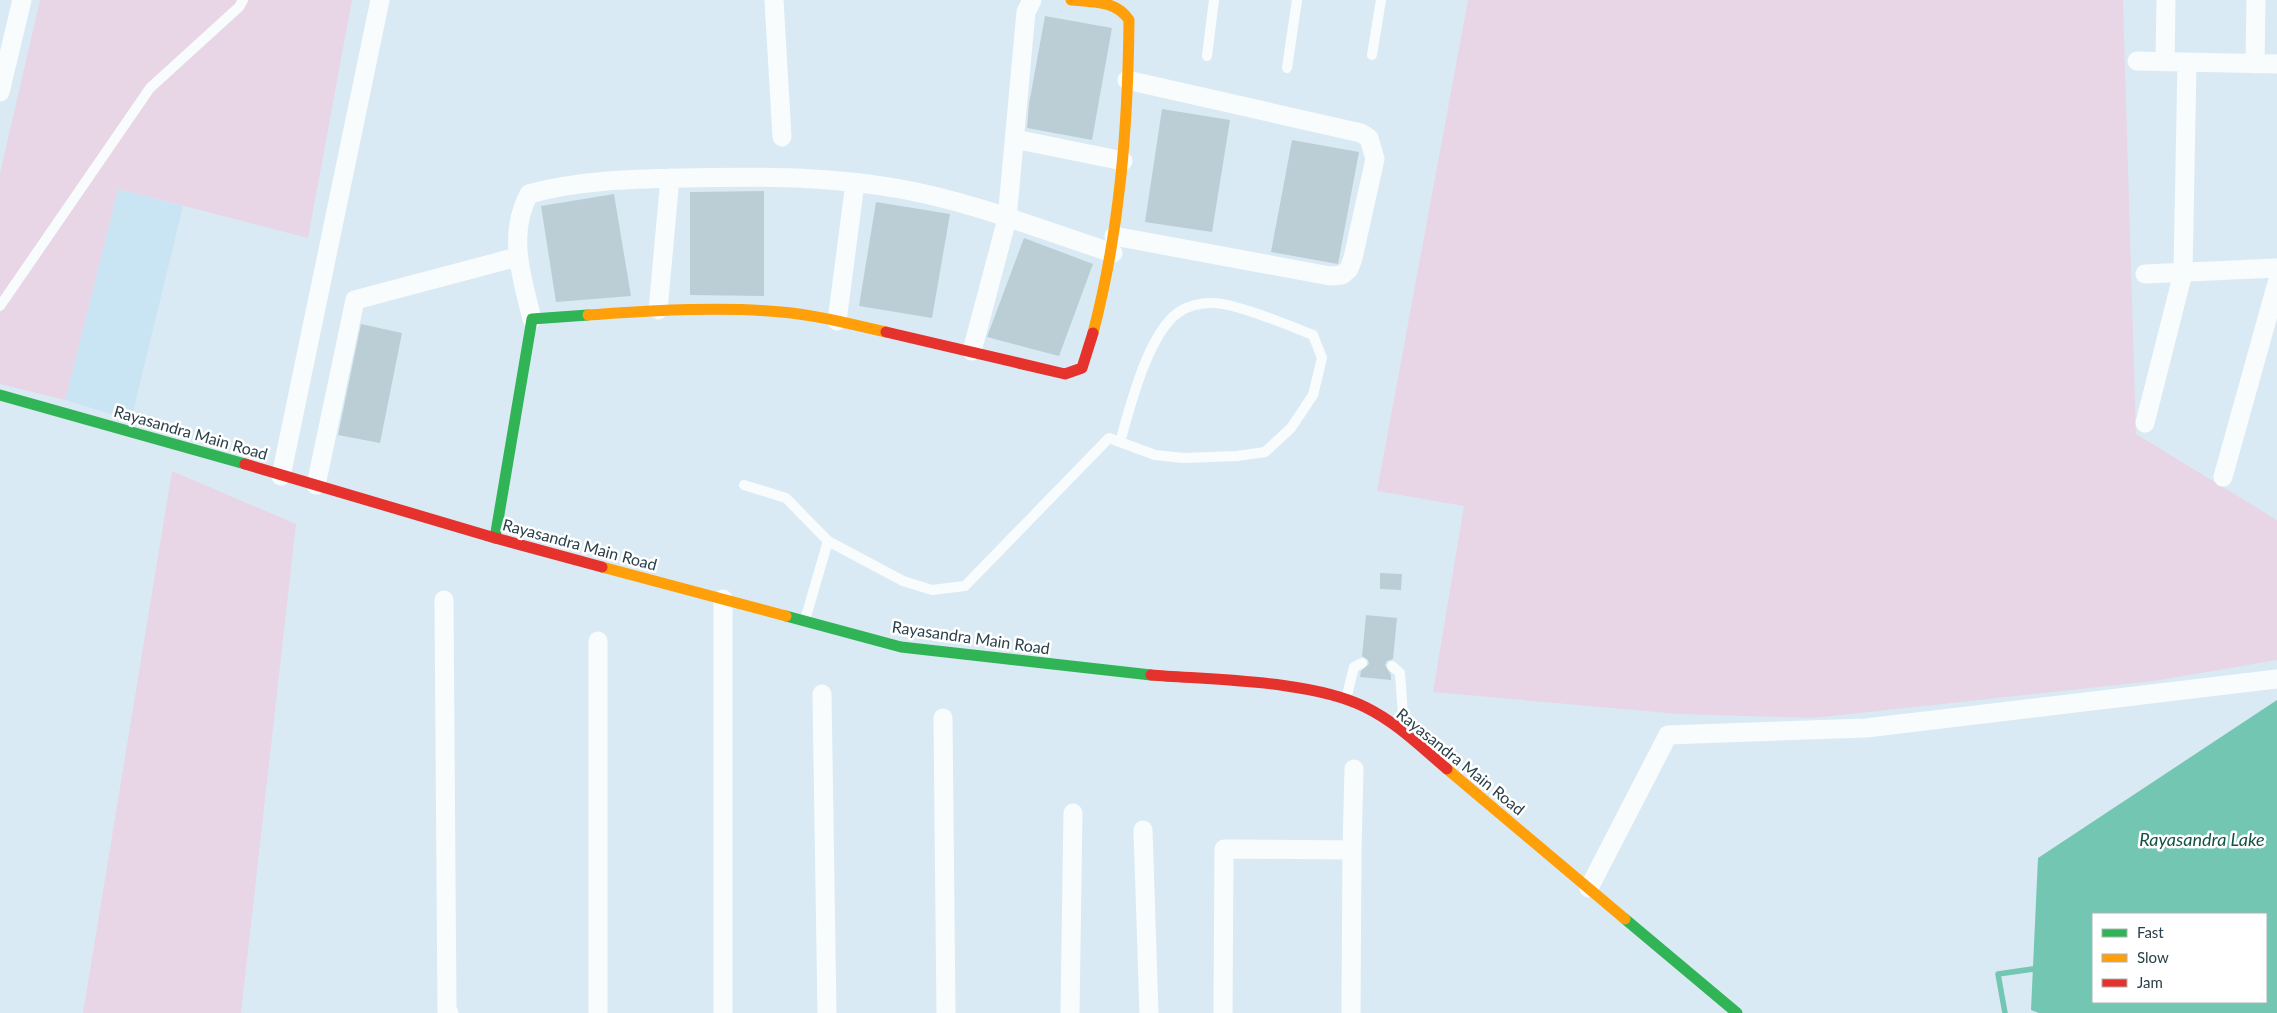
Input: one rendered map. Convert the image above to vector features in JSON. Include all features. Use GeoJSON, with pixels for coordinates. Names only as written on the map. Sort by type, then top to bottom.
{"type":"FeatureCollection","features":[{"type":"Feature","properties":{"kind":"street"},"geometry":{"type":"LineString","coordinates":[[0,92],[7,30],[22,0]]}},
{"type":"Feature","properties":{"kind":"street"},"geometry":{"type":"LineString","coordinates":[[280,476],[380,0]]}},
{"type":"Feature","properties":{"kind":"street"},"geometry":{"type":"LineString","coordinates":[[774,0],[782,137]]}},
{"type":"Feature","properties":{"kind":"street"},"geometry":{"type":"LineString","coordinates":[[972,351],[1007,219],[1026,12],[1032,0]]}},
{"type":"Feature","properties":{"kind":"street"},"geometry":{"type":"LineString","coordinates":[[532,319],[658,310],[781,312],[837,321],[1065,374],[1082,368],[1089,351],[1113,245],[1123,162],[1129,20],[1125,11],[1114,5],[1071,0]]}},
{"type":"Feature","properties":{"kind":"street"},"geometry":{"type":"LineString","coordinates":[[2165,62],[2166,0]]}},
{"type":"Feature","properties":{"kind":"street"},"geometry":{"type":"LineString","coordinates":[[2255,64],[2256,0]]}},
{"type":"Feature","properties":{"kind":"street"},"geometry":{"type":"LineString","coordinates":[[2137,61],[2277,64]]}},
{"type":"Feature","properties":{"kind":"street"},"geometry":{"type":"LineString","coordinates":[[2145,422],[2183,273],[2187,62]]}},
{"type":"Feature","properties":{"kind":"street"},"geometry":{"type":"LineString","coordinates":[[495,538],[532,319],[517,257],[520,219],[530,194],[553,188],[586,184],[670,178],[790,178],[855,183],[926,194],[1007,219],[1113,245],[1330,276],[1342,275],[1349,269],[1375,158],[1369,138],[1361,133],[1127,80]]}},
{"type":"Feature","properties":{"kind":"street"},"geometry":{"type":"LineString","coordinates":[[1015,139],[1123,162]]}},
{"type":"Feature","properties":{"kind":"street"},"geometry":{"type":"LineString","coordinates":[[658,310],[670,178]]}},
{"type":"Feature","properties":{"kind":"street"},"geometry":{"type":"LineString","coordinates":[[837,321],[855,183]]}},
{"type":"Feature","properties":{"kind":"street"},"geometry":{"type":"LineString","coordinates":[[316,485],[355,300],[517,257]]}},
{"type":"Feature","properties":{"kind":"street"},"geometry":{"type":"LineString","coordinates":[[2145,274],[2277,268]]}},
{"type":"Feature","properties":{"kind":"street"},"geometry":{"type":"LineString","coordinates":[[2223,477],[2277,283]]}},
{"type":"Feature","properties":{"kind":"street","name":"Rayasandra Main Road"},"geometry":{"type":"LineString","coordinates":[[0,395],[139,433],[495,538],[900,647],[1112,671],[1288,687],[1335,696],[1365,707],[1404,732],[1737,1013]]}},
{"type":"Feature","properties":{"kind":"street"},"geometry":{"type":"LineString","coordinates":[[723,599],[723,1013]]}},
{"type":"Feature","properties":{"kind":"street"},"geometry":{"type":"LineString","coordinates":[[444,600],[446,1003],[448,1013]]}},
{"type":"Feature","properties":{"kind":"street"},"geometry":{"type":"LineString","coordinates":[[598,641],[598,1013]]}},
{"type":"Feature","properties":{"kind":"street"},"geometry":{"type":"LineString","coordinates":[[1589,888],[1668,735],[1866,728],[2277,679]]}},
{"type":"Feature","properties":{"kind":"street"},"geometry":{"type":"LineString","coordinates":[[822,694],[826,1013]]}},
{"type":"Feature","properties":{"kind":"street"},"geometry":{"type":"LineString","coordinates":[[943,718],[946,1013]]}},
{"type":"Feature","properties":{"kind":"street"},"geometry":{"type":"LineString","coordinates":[[1351,1013],[1354,769]]}},
{"type":"Feature","properties":{"kind":"street"},"geometry":{"type":"LineString","coordinates":[[1070,1013],[1073,813]]}},
{"type":"Feature","properties":{"kind":"street"},"geometry":{"type":"LineString","coordinates":[[1143,830],[1149,1013]]}},
{"type":"Feature","properties":{"kind":"street"},"geometry":{"type":"LineString","coordinates":[[1223,1013],[1224,849],[1352,850]]}},
{"type":"Feature","properties":{"kind":"lane"},"geometry":{"type":"LineString","coordinates":[[0,306],[150,88],[239,7],[243,0]]}},
{"type":"Feature","properties":{"kind":"lane"},"geometry":{"type":"LineString","coordinates":[[1207,56],[1214,0]]}},
{"type":"Feature","properties":{"kind":"lane"},"geometry":{"type":"LineString","coordinates":[[1287,68],[1297,0]]}},
{"type":"Feature","properties":{"kind":"lane"},"geometry":{"type":"LineString","coordinates":[[1372,56],[1381,0]]}},
{"type":"Feature","properties":{"kind":"lane"},"geometry":{"type":"LineString","coordinates":[[744,485],[786,498],[828,540],[903,581],[932,590],[965,586],[1109,438],[1155,455],[1184,458],[1237,456],[1265,452],[1291,428],[1313,395],[1322,358],[1313,335],[1250,312],[1214,302],[1196,305],[1179,312],[1163,327],[1139,377],[1120,442]]}},
{"type":"Feature","properties":{"kind":"lane"},"geometry":{"type":"LineString","coordinates":[[805,621],[828,540]]}},
{"type":"Feature","properties":{"kind":"lane"},"geometry":{"type":"LineString","coordinates":[[1346,700],[1354,667],[1362,663]]}},
{"type":"Feature","properties":{"kind":"lane"},"geometry":{"type":"LineString","coordinates":[[1392,666],[1400,673],[1404,732]]}},
{"type":"Feature","properties":{"kind":"shaded area"},"geometry":{"type":"Polygon","coordinates":[[[40,0],[352,0],[308,238],[118,189],[65,400],[0,384],[0,173],[40,0]]]}},
{"type":"Feature","properties":{"kind":"shaded area"},"geometry":{"type":"Polygon","coordinates":[[[1468,0],[2123,0],[2136,434],[2277,520],[2277,660],[2154,681],[1814,718],[1678,714],[1433,692],[1464,506],[1377,491],[1468,0]]]}},
{"type":"Feature","properties":{"kind":"shaded area"},"geometry":{"type":"Polygon","coordinates":[[[118,189],[183,206],[131,420],[65,400],[118,189]]]}},
{"type":"Feature","properties":{"kind":"shaded area"},"geometry":{"type":"Polygon","coordinates":[[[172,471],[296,524],[241,1013],[83,1013],[172,471]]]}},
{"type":"Feature","properties":{"kind":"water","name":"Rayasandra Lake"},"geometry":{"type":"Polygon","coordinates":[[[2277,700],[2277,1013],[2039,1013],[2031,1010],[2038,858],[2277,700]]]}},
{"type":"Feature","properties":{"kind":"building"},"geometry":{"type":"Polygon","coordinates":[[[1045,16],[1112,28],[1092,140],[1027,128],[1029,104],[1045,16]]]}},
{"type":"Feature","properties":{"kind":"building"},"geometry":{"type":"Polygon","coordinates":[[[1162,109],[1230,120],[1212,232],[1145,222],[1162,109]]]}},
{"type":"Feature","properties":{"kind":"building"},"geometry":{"type":"Polygon","coordinates":[[[1292,140],[1359,152],[1338,264],[1271,252],[1292,140]]]}},
{"type":"Feature","properties":{"kind":"building"},"geometry":{"type":"Polygon","coordinates":[[[764,191],[764,296],[690,295],[690,192],[764,191]]]}},
{"type":"Feature","properties":{"kind":"building"},"geometry":{"type":"Polygon","coordinates":[[[614,194],[631,296],[556,302],[541,206],[614,194]]]}},
{"type":"Feature","properties":{"kind":"building"},"geometry":{"type":"Polygon","coordinates":[[[876,202],[950,214],[932,318],[859,306],[876,202]]]}},
{"type":"Feature","properties":{"kind":"building"},"geometry":{"type":"Polygon","coordinates":[[[1024,238],[1093,264],[1059,356],[987,337],[1024,238]]]}},
{"type":"Feature","properties":{"kind":"building"},"geometry":{"type":"Polygon","coordinates":[[[361,324],[402,333],[380,443],[338,435],[361,324]]]}},
{"type":"Feature","properties":{"kind":"building"},"geometry":{"type":"Polygon","coordinates":[[[1380,573],[1402,574],[1401,590],[1380,589],[1380,573]]]}},
{"type":"Feature","properties":{"kind":"building"},"geometry":{"type":"Polygon","coordinates":[[[1366,615],[1397,618],[1393,659],[1387,661],[1385,665],[1391,675],[1391,680],[1360,677],[1361,671],[1369,664],[1368,660],[1362,656],[1366,615]]]}},
{"type":"Feature","properties":{"kind":"waterway"},"geometry":{"type":"LineString","coordinates":[[2005,1013],[1998,974],[2040,968]]}},
{"type":"Feature","properties":{"kind":"traffic: fast"},"geometry":{"type":"LineString","coordinates":[[495,538],[532,319],[588,315]]}},
{"type":"Feature","properties":{"kind":"traffic: fast"},"geometry":{"type":"LineString","coordinates":[[0,395],[245,464]]}},
{"type":"Feature","properties":{"kind":"traffic: fast"},"geometry":{"type":"LineString","coordinates":[[786,616],[901,647],[1151,675]]}},
{"type":"Feature","properties":{"kind":"traffic: fast"},"geometry":{"type":"LineString","coordinates":[[1625,919],[1737,1013]]}},
{"type":"Feature","properties":{"kind":"traffic: slow"},"geometry":{"type":"LineString","coordinates":[[1071,0],[1110,5],[1124,13],[1129,20],[1127,99],[1121,178],[1110,256],[1093,333]]}},
{"type":"Feature","properties":{"kind":"traffic: slow"},"geometry":{"type":"LineString","coordinates":[[588,315],[684,310],[757,310],[807,315],[886,332]]}},
{"type":"Feature","properties":{"kind":"traffic: slow"},"geometry":{"type":"LineString","coordinates":[[602,567],[786,616]]}},
{"type":"Feature","properties":{"kind":"traffic: slow"},"geometry":{"type":"LineString","coordinates":[[1447,769],[1625,919]]}},
{"type":"Feature","properties":{"kind":"traffic: jam"},"geometry":{"type":"LineString","coordinates":[[886,332],[1065,374],[1082,368],[1093,333]]}},
{"type":"Feature","properties":{"kind":"traffic: jam"},"geometry":{"type":"LineString","coordinates":[[245,464],[495,538],[602,567]]}},
{"type":"Feature","properties":{"kind":"traffic: jam"},"geometry":{"type":"LineString","coordinates":[[1151,675],[1290,686],[1343,698],[1365,707],[1387,720],[1408,735],[1447,769]]}}]}
